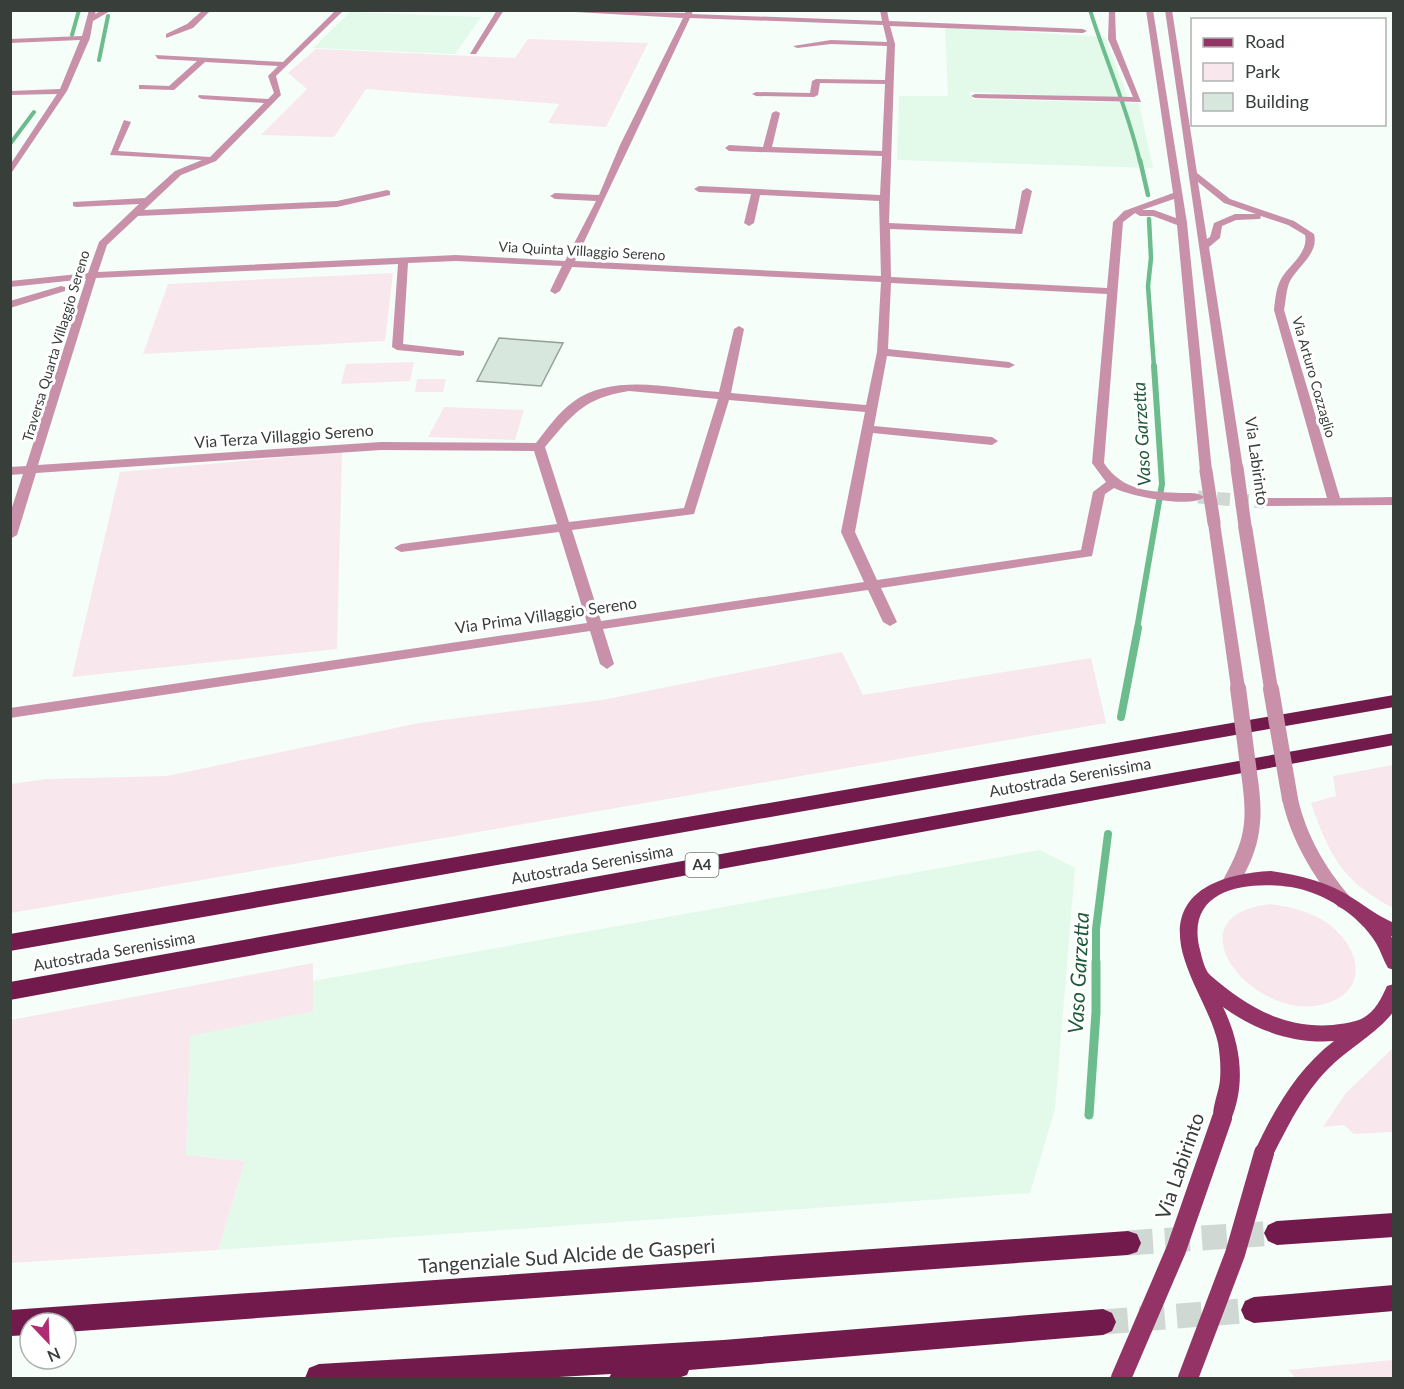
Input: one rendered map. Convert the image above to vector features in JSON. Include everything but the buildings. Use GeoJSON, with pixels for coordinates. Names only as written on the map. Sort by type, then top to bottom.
{"type":"FeatureCollection","features":[{"type":"Feature","properties":{"kind":"highway","name":"Autostrada Serenissima"},"geometry":{"type":"LineString","coordinates":[[10,943],[1394,701]]}},
{"type":"Feature","properties":{"kind":"highway","name":"Autostrada Serenissima"},"geometry":{"type":"LineString","coordinates":[[10,991],[1394,739]]}},
{"type":"Feature","properties":{"kind":"highway"},"geometry":{"type":"LineString","coordinates":[[1277,1233],[1394,1225]]}},
{"type":"Feature","properties":{"kind":"highway","name":"Tangenziale Sud Alcide de Gasperi"},"geometry":{"type":"LineString","coordinates":[[10,1323],[1128,1243]]}},
{"type":"Feature","properties":{"kind":"highway"},"geometry":{"type":"LineString","coordinates":[[1254,1310],[1394,1298]]}},
{"type":"Feature","properties":{"kind":"highway"},"geometry":{"type":"LineString","coordinates":[[319,1378],[723,1354],[1103,1322]]}},
{"type":"Feature","properties":{"kind":"highway"},"geometry":{"type":"LineString","coordinates":[[623,1378],[723,1354]]}},
{"type":"Feature","properties":{"kind":"main road","name":"Via Labirinto"},"geometry":{"type":"LineString","coordinates":[[1121,1378],[1151,1314],[1192,1212],[1231,1085],[1227,1042],[1189,946],[1188,929],[1192,913],[1201,900],[1214,889],[1230,882],[1266,877],[1286,879],[1306,884],[1344,902],[1366,919],[1383,939],[1394,963]]}},
{"type":"Feature","properties":{"kind":"main road"},"geometry":{"type":"LineString","coordinates":[[1366,919],[1394,930]]}},
{"type":"Feature","properties":{"kind":"main road","name":"Via Labirinto"},"geometry":{"type":"LineString","coordinates":[[1196,964],[1208,982],[1225,1000],[1271,1025],[1297,1032],[1323,1035],[1347,1032],[1367,1024]]}},
{"type":"Feature","properties":{"kind":"main road","name":"Via Labirinto"},"geometry":{"type":"LineString","coordinates":[[1188,1378],[1235,1254],[1263,1153],[1288,1108],[1319,1065],[1381,1014],[1393,997]]}},
{"type":"Feature","properties":{"kind":"street"},"geometry":{"type":"LineString","coordinates":[[10,172],[63,90],[86,38],[92,15],[109,10]]}},
{"type":"Feature","properties":{"kind":"street"},"geometry":{"type":"LineString","coordinates":[[169,36],[190,26],[208,10]]}},
{"type":"Feature","properties":{"kind":"street"},"geometry":{"type":"LineString","coordinates":[[202,97],[269,101],[278,93],[272,76],[341,10]]}},
{"type":"Feature","properties":{"kind":"street"},"geometry":{"type":"LineString","coordinates":[[473,52],[501,10]]}},
{"type":"Feature","properties":{"kind":"street"},"geometry":{"type":"LineString","coordinates":[[542,10],[1083,31]]}},
{"type":"Feature","properties":{"kind":"street"},"geometry":{"type":"LineString","coordinates":[[883,10],[891,44],[884,198],[886,280],[882,352],[848,532],[871,586],[890,622]]}},
{"type":"Feature","properties":{"kind":"street"},"geometry":{"type":"LineString","coordinates":[[1112,10],[1112,39],[1142,102]]}},
{"type":"Feature","properties":{"kind":"street","name":"Via Labirinto"},"geometry":{"type":"LineString","coordinates":[[1149,10],[1182,223],[1206,471],[1254,800],[1254,827],[1247,856],[1230,882]]}},
{"type":"Feature","properties":{"kind":"street","name":"Via Labirinto"},"geometry":{"type":"LineString","coordinates":[[1168,10],[1195,176],[1270,689],[1290,799],[1296,825],[1307,851],[1344,902]]}},
{"type":"Feature","properties":{"kind":"street"},"geometry":{"type":"LineString","coordinates":[[555,291],[571,264],[624,145],[688,14]]}},
{"type":"Feature","properties":{"kind":"street"},"geometry":{"type":"LineString","coordinates":[[10,40],[86,38]]}},
{"type":"Feature","properties":{"kind":"street"},"geometry":{"type":"LineString","coordinates":[[797,46],[831,42],[891,44]]}},
{"type":"Feature","properties":{"kind":"street"},"geometry":{"type":"LineString","coordinates":[[158,57],[285,63]]}},
{"type":"Feature","properties":{"kind":"street"},"geometry":{"type":"LineString","coordinates":[[142,87],[171,88],[204,59]]}},
{"type":"Feature","properties":{"kind":"street"},"geometry":{"type":"LineString","coordinates":[[756,94],[814,95],[816,81],[890,82]]}},
{"type":"Feature","properties":{"kind":"street"},"geometry":{"type":"LineString","coordinates":[[10,93],[63,90]]}},
{"type":"Feature","properties":{"kind":"street"},"geometry":{"type":"LineString","coordinates":[[975,96],[1117,99],[1163,107]]}},
{"type":"Feature","properties":{"kind":"street","name":"Traversa Quarta Villaggio Sereno"},"geometry":{"type":"LineString","coordinates":[[10,534],[102,244],[178,173],[213,159],[269,101]]}},
{"type":"Feature","properties":{"kind":"street"},"geometry":{"type":"LineString","coordinates":[[767,149],[776,113]]}},
{"type":"Feature","properties":{"kind":"street"},"geometry":{"type":"LineString","coordinates":[[126,122],[113,153],[213,159]]}},
{"type":"Feature","properties":{"kind":"street"},"geometry":{"type":"LineString","coordinates":[[729,148],[887,154]]}},
{"type":"Feature","properties":{"kind":"street"},"geometry":{"type":"LineString","coordinates":[[1195,176],[1227,201],[1275,218]]}},
{"type":"Feature","properties":{"kind":"street"},"geometry":{"type":"LineString","coordinates":[[699,189],[884,198]]}},
{"type":"Feature","properties":{"kind":"street"},"geometry":{"type":"LineString","coordinates":[[884,226],[1019,232],[1027,190]]}},
{"type":"Feature","properties":{"kind":"street"},"geometry":{"type":"LineString","coordinates":[[749,224],[756,192]]}},
{"type":"Feature","properties":{"kind":"street"},"geometry":{"type":"LineString","coordinates":[[137,213],[336,204],[387,193]]}},
{"type":"Feature","properties":{"kind":"street"},"geometry":{"type":"LineString","coordinates":[[1178,194],[1128,213],[1118,222],[1098,463],[1103,474],[1126,490],[1147,494],[1198,497]]}},
{"type":"Feature","properties":{"kind":"street"},"geometry":{"type":"LineString","coordinates":[[555,196],[602,198]]}},
{"type":"Feature","properties":{"kind":"street"},"geometry":{"type":"LineString","coordinates":[[76,204],[149,201]]}},
{"type":"Feature","properties":{"kind":"street"},"geometry":{"type":"LineString","coordinates":[[1128,213],[1154,213],[1182,223]]}},
{"type":"Feature","properties":{"kind":"street"},"geometry":{"type":"LineString","coordinates":[[1204,246],[1215,238],[1217,225],[1223,221],[1248,216],[1275,218]]}},
{"type":"Feature","properties":{"kind":"street","name":"Via Arturo Cozzaglio"},"geometry":{"type":"LineString","coordinates":[[1275,218],[1302,228],[1309,234],[1311,242],[1308,250],[1284,282],[1279,310],[1335,502]]}},
{"type":"Feature","properties":{"kind":"street","name":"Via Quinta Villaggio Sereno"},"geometry":{"type":"LineString","coordinates":[[11,279],[456,258],[1112,291]]}},
{"type":"Feature","properties":{"kind":"street"},"geometry":{"type":"LineString","coordinates":[[403,260],[397,347],[460,353]]}},
{"type":"Feature","properties":{"kind":"street"},"geometry":{"type":"LineString","coordinates":[[10,306],[61,289]]}},
{"type":"Feature","properties":{"kind":"street"},"geometry":{"type":"LineString","coordinates":[[401,548],[689,511],[724,397],[739,329]]}},
{"type":"Feature","properties":{"kind":"street"},"geometry":{"type":"LineString","coordinates":[[882,352],[1009,365]]}},
{"type":"Feature","properties":{"kind":"street"},"geometry":{"type":"LineString","coordinates":[[607,664],[539,447],[575,404],[585,396],[629,388],[870,409]]}},
{"type":"Feature","properties":{"kind":"street"},"geometry":{"type":"LineString","coordinates":[[867,429],[992,441]]}},
{"type":"Feature","properties":{"kind":"street","name":"Via Terza Villaggio Sereno"},"geometry":{"type":"LineString","coordinates":[[10,471],[381,446],[539,447]]}},
{"type":"Feature","properties":{"kind":"street","name":"Via Prima Villaggio Sereno"},"geometry":{"type":"LineString","coordinates":[[10,713],[1087,553],[1099,492],[1113,483]]}},
{"type":"Feature","properties":{"kind":"street"},"geometry":{"type":"LineString","coordinates":[[1264,502],[1394,501]]}},
{"type":"Feature","properties":{"kind":"shaded area"},"geometry":{"type":"Polygon","coordinates":[[[350,12],[481,17],[455,54],[313,48],[350,12]]]}},
{"type":"Feature","properties":{"kind":"shaded area"},"geometry":{"type":"Polygon","coordinates":[[[945,27],[1105,37],[1128,98],[969,92],[973,99],[1139,103],[1153,168],[897,160],[899,96],[948,96],[945,27]]]}},
{"type":"Feature","properties":{"kind":"shaded area"},"geometry":{"type":"Polygon","coordinates":[[[1040,850],[1075,868],[1055,1109],[1030,1193],[218,1250],[245,1161],[186,1155],[190,1035],[313,1011],[313,981],[1040,850]]]}},
{"type":"Feature","properties":{"kind":"green space"},"geometry":{"type":"Polygon","coordinates":[[[528,39],[648,43],[606,127],[548,123],[559,104],[366,89],[334,137],[261,135],[307,89],[288,73],[316,49],[515,58],[528,39]]]}},
{"type":"Feature","properties":{"kind":"green space"},"geometry":{"type":"Polygon","coordinates":[[[393,273],[385,341],[143,354],[168,284],[393,273]]]}},
{"type":"Feature","properties":{"kind":"green space"},"geometry":{"type":"Polygon","coordinates":[[[414,362],[410,381],[341,384],[346,364],[414,362]]]}},
{"type":"Feature","properties":{"kind":"green space"},"geometry":{"type":"Polygon","coordinates":[[[417,379],[446,379],[443,392],[415,392],[417,379]]]}},
{"type":"Feature","properties":{"kind":"green space"},"geometry":{"type":"Polygon","coordinates":[[[444,407],[524,410],[515,440],[428,437],[444,407]]]}},
{"type":"Feature","properties":{"kind":"green space"},"geometry":{"type":"Polygon","coordinates":[[[342,452],[337,649],[72,677],[120,472],[342,452]]]}},
{"type":"Feature","properties":{"kind":"green space"},"geometry":{"type":"Polygon","coordinates":[[[842,652],[863,695],[1091,658],[1106,723],[11,913],[11,784],[46,779],[167,776],[419,723],[602,700],[842,652]]]}},
{"type":"Feature","properties":{"kind":"green space"},"geometry":{"type":"Polygon","coordinates":[[[1394,765],[1393,908],[1361,888],[1349,877],[1331,852],[1311,803],[1336,796],[1333,776],[1394,765]]]}},
{"type":"Feature","properties":{"kind":"green space"},"geometry":{"type":"Polygon","coordinates":[[[1270,904],[1309,913],[1330,925],[1342,936],[1355,961],[1356,973],[1352,985],[1344,994],[1332,1001],[1315,1006],[1290,1005],[1266,996],[1245,981],[1230,963],[1223,944],[1226,926],[1241,912],[1270,904]]]}},
{"type":"Feature","properties":{"kind":"green space"},"geometry":{"type":"Polygon","coordinates":[[[313,963],[313,1011],[190,1036],[186,1155],[245,1161],[218,1250],[11,1263],[11,1020],[313,963]]]}},
{"type":"Feature","properties":{"kind":"green space"},"geometry":{"type":"Polygon","coordinates":[[[1393,1048],[1393,1132],[1354,1134],[1344,1125],[1323,1127],[1346,1093],[1393,1048]]]}},
{"type":"Feature","properties":{"kind":"green space"},"geometry":{"type":"Polygon","coordinates":[[[1393,1360],[1393,1378],[1296,1378],[1288,1370],[1393,1360]]]}},
{"type":"Feature","properties":{"kind":"waterway"},"geometry":{"type":"LineString","coordinates":[[72,35],[79,10]]}},
{"type":"Feature","properties":{"kind":"waterway","name":"Vaso Garzetta"},"geometry":{"type":"LineString","coordinates":[[1090,10],[1140,162]]}},
{"type":"Feature","properties":{"kind":"waterway"},"geometry":{"type":"LineString","coordinates":[[99,60],[108,16]]}},
{"type":"Feature","properties":{"kind":"waterway"},"geometry":{"type":"LineString","coordinates":[[10,144],[34,112]]}},
{"type":"Feature","properties":{"kind":"waterway","name":"Vaso Garzetta"},"geometry":{"type":"LineString","coordinates":[[1140,160],[1148,195]]}},
{"type":"Feature","properties":{"kind":"waterway","name":"Vaso Garzetta"},"geometry":{"type":"LineString","coordinates":[[1149,219],[1151,258],[1148,286],[1154,367]]}},
{"type":"Feature","properties":{"kind":"waterway","name":"Vaso Garzetta"},"geometry":{"type":"LineString","coordinates":[[1137,629],[1162,484],[1154,366]]}},
{"type":"Feature","properties":{"kind":"waterway","name":"Vaso Garzetta"},"geometry":{"type":"LineString","coordinates":[[1121,717],[1138,628]]}},
{"type":"Feature","properties":{"kind":"waterway","name":"Vaso Garzetta"},"geometry":{"type":"LineString","coordinates":[[1089,1115],[1096,1012],[1096,929],[1108,834]]}},
{"type":"Feature","properties":{"kind":"tunnel"},"geometry":{"type":"LineString","coordinates":[[1198,497],[1264,502]]}},
{"type":"Feature","properties":{"kind":"tunnel"},"geometry":{"type":"LineString","coordinates":[[1128,1243],[1277,1233]]}},
{"type":"Feature","properties":{"kind":"tunnel"},"geometry":{"type":"LineString","coordinates":[[1103,1322],[1254,1310]]}}]}
